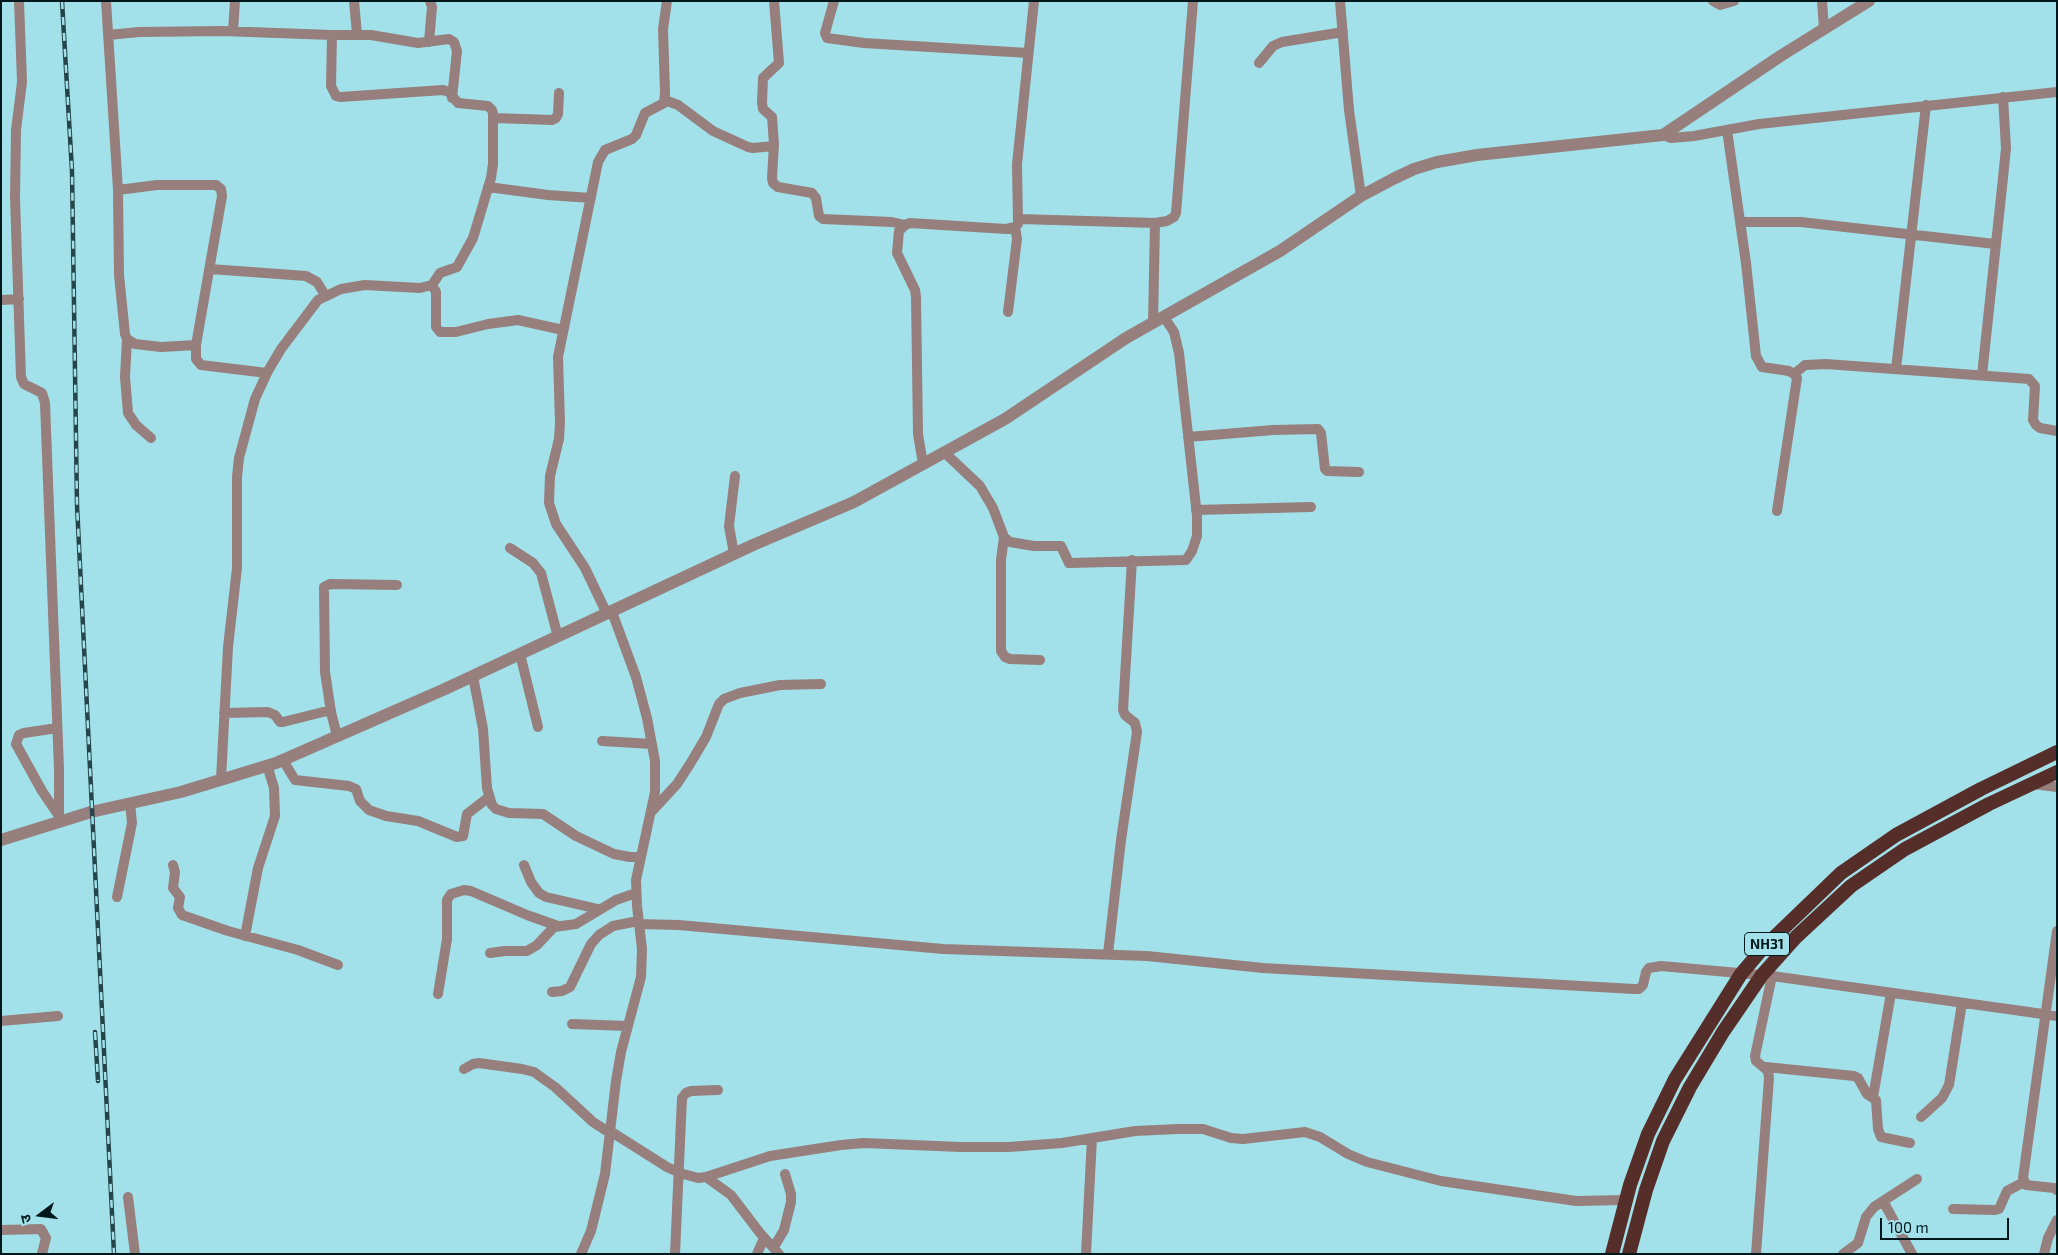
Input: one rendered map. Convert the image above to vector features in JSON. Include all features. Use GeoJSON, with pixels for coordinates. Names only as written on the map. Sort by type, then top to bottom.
{"type":"FeatureCollection","features":[{"type":"Feature","properties":{"kind":"highway","name":"NH31"},"geometry":{"type":"LineString","coordinates":[[1612,1254],[1626,1200],[1648,1134],[1675,1079],[1742,974],[1763,948],[1841,873],[1896,835],[1981,789],[2057,752]]}},
{"type":"Feature","properties":{"kind":"highway","name":"NH31"},"geometry":{"type":"LineString","coordinates":[[1629,1254],[1646,1190],[1663,1141],[1690,1087],[1723,1032],[1796,937],[1851,886],[1905,849],[2057,772]]}},
{"type":"Feature","properties":{"kind":"street"},"geometry":{"type":"LineString","coordinates":[[19,1],[22,82],[16,130],[16,198],[21,378],[24,384],[42,393],[46,403],[59,819]]}},
{"type":"Feature","properties":{"kind":"street"},"geometry":{"type":"LineString","coordinates":[[106,1],[118,190],[119,275],[124,331],[127,339],[125,378],[128,413],[136,425],[151,438]]}},
{"type":"Feature","properties":{"kind":"street"},"geometry":{"type":"LineString","coordinates":[[233,31],[235,1]]}},
{"type":"Feature","properties":{"kind":"street"},"geometry":{"type":"LineString","coordinates":[[354,1],[357,34]]}},
{"type":"Feature","properties":{"kind":"street"},"geometry":{"type":"LineString","coordinates":[[429,42],[432,6],[430,1]]}},
{"type":"Feature","properties":{"kind":"street"},"geometry":{"type":"LineString","coordinates":[[581,1254],[591,1231],[606,1174],[616,1081],[642,972],[642,949],[636,893],[641,857],[652,810],[656,778],[647,718],[636,677],[610,613],[585,568],[556,524],[550,503],[550,476],[560,423],[558,357],[602,154],[611,146],[632,139],[636,135],[645,113],[662,106],[665,100],[663,29],[667,1]]}},
{"type":"Feature","properties":{"kind":"street"},"geometry":{"type":"LineString","coordinates":[[774,1],[779,63],[766,75],[762,84],[762,106],[772,117],[774,146],[773,183],[778,186],[812,193],[816,198],[821,218],[892,222],[904,225]]}},
{"type":"Feature","properties":{"kind":"street"},"geometry":{"type":"LineString","coordinates":[[834,1],[825,33],[827,38],[864,43],[1028,53]]}},
{"type":"Feature","properties":{"kind":"street"},"geometry":{"type":"LineString","coordinates":[[1008,312],[1018,239],[1017,164],[1034,1]]}},
{"type":"Feature","properties":{"kind":"street"},"geometry":{"type":"LineString","coordinates":[[923,464],[918,434],[916,297],[915,290],[897,253],[899,231],[904,225],[910,223],[1006,229],[1017,223],[1155,223],[1171,220],[1176,213],[1193,1]]}},
{"type":"Feature","properties":{"kind":"street"},"geometry":{"type":"LineString","coordinates":[[1340,1],[1350,110],[1361,196]]}},
{"type":"Feature","properties":{"kind":"street"},"geometry":{"type":"LineString","coordinates":[[1712,1],[1720,4],[1734,1]]}},
{"type":"Feature","properties":{"kind":"street"},"geometry":{"type":"LineString","coordinates":[[1822,1],[1824,29]]}},
{"type":"Feature","properties":{"kind":"street"},"geometry":{"type":"LineString","coordinates":[[1660,136],[1782,55],[1869,1]]}},
{"type":"Feature","properties":{"kind":"street"},"geometry":{"type":"LineString","coordinates":[[108,35],[139,32],[233,31],[332,35],[357,34],[418,42],[449,39],[456,44],[452,98]]}},
{"type":"Feature","properties":{"kind":"street"},"geometry":{"type":"LineString","coordinates":[[1259,63],[1273,46],[1282,42],[1343,32]]}},
{"type":"Feature","properties":{"kind":"street"},"geometry":{"type":"LineString","coordinates":[[221,779],[228,647],[236,568],[236,506],[239,458],[255,399],[281,349],[318,300],[340,289],[365,285],[420,288],[432,285],[440,273],[454,269],[460,264],[473,238],[493,164],[494,118],[491,108],[458,103],[449,92],[443,90],[336,96],[330,86],[332,35]]}},
{"type":"Feature","properties":{"kind":"street"},"geometry":{"type":"LineString","coordinates":[[1,840],[59,819],[181,792],[283,760],[473,676],[734,554],[854,502],[1005,418],[1126,338],[1280,251],[1361,196],[1414,169],[1437,162],[1508,151],[1660,136],[1671,138],[1759,124],[2057,92]]}},
{"type":"Feature","properties":{"kind":"street"},"geometry":{"type":"LineString","coordinates":[[494,118],[552,120],[558,114],[559,93]]}},
{"type":"Feature","properties":{"kind":"street"},"geometry":{"type":"LineString","coordinates":[[1982,375],[2006,148],[2003,97]]}},
{"type":"Feature","properties":{"kind":"street"},"geometry":{"type":"LineString","coordinates":[[665,100],[678,105],[713,131],[748,147],[774,146]]}},
{"type":"Feature","properties":{"kind":"street"},"geometry":{"type":"LineString","coordinates":[[1896,368],[1926,105]]}},
{"type":"Feature","properties":{"kind":"street"},"geometry":{"type":"LineString","coordinates":[[1727,130],[1741,222],[1758,362],[1762,367],[1794,374],[1805,365],[1813,364],[1896,368],[2023,379],[2033,382],[2035,392],[2033,420],[2036,425],[2040,428],[2057,431]]}},
{"type":"Feature","properties":{"kind":"street"},"geometry":{"type":"LineString","coordinates":[[118,190],[158,185],[219,186],[222,196],[196,345],[196,359],[201,365],[267,373]]}},
{"type":"Feature","properties":{"kind":"street"},"geometry":{"type":"LineString","coordinates":[[488,187],[528,193],[591,198]]}},
{"type":"Feature","properties":{"kind":"street"},"geometry":{"type":"LineString","coordinates":[[1741,222],[1801,222],[1995,244]]}},
{"type":"Feature","properties":{"kind":"street"},"geometry":{"type":"LineString","coordinates":[[1155,223],[1158,320]]}},
{"type":"Feature","properties":{"kind":"street"},"geometry":{"type":"LineString","coordinates":[[210,269],[306,276],[317,282],[325,296]]}},
{"type":"Feature","properties":{"kind":"street"},"geometry":{"type":"LineString","coordinates":[[432,285],[436,292],[436,327],[440,332],[465,330],[488,324],[518,320],[563,330]]}},
{"type":"Feature","properties":{"kind":"street"},"geometry":{"type":"LineString","coordinates":[[1,300],[19,299]]}},
{"type":"Feature","properties":{"kind":"street"},"geometry":{"type":"LineString","coordinates":[[944,452],[980,486],[993,508],[1004,536],[1010,542],[1022,545],[1061,546],[1069,563],[1186,560],[1192,551],[1197,536],[1188,437],[1176,340],[1171,326],[1158,320]]}},
{"type":"Feature","properties":{"kind":"street"},"geometry":{"type":"LineString","coordinates":[[127,339],[135,344],[145,346],[196,345]]}},
{"type":"Feature","properties":{"kind":"street"},"geometry":{"type":"LineString","coordinates":[[1777,511],[1797,385],[1794,374]]}},
{"type":"Feature","properties":{"kind":"street"},"geometry":{"type":"LineString","coordinates":[[1188,437],[1273,430],[1318,429],[1321,433],[1325,470],[1359,472]]}},
{"type":"Feature","properties":{"kind":"street"},"geometry":{"type":"LineString","coordinates":[[734,554],[729,526],[736,476]]}},
{"type":"Feature","properties":{"kind":"street"},"geometry":{"type":"LineString","coordinates":[[1196,510],[1311,507]]}},
{"type":"Feature","properties":{"kind":"street"},"geometry":{"type":"LineString","coordinates":[[1004,536],[1000,568],[1001,652],[1010,659],[1040,660]]}},
{"type":"Feature","properties":{"kind":"street"},"geometry":{"type":"LineString","coordinates":[[510,548],[533,562],[541,573],[558,637]]}},
{"type":"Feature","properties":{"kind":"street"},"geometry":{"type":"LineString","coordinates":[[1108,954],[1121,840],[1137,732],[1135,723],[1122,710],[1132,560]]}},
{"type":"Feature","properties":{"kind":"street"},"geometry":{"type":"LineString","coordinates":[[337,736],[331,710],[326,672],[324,588],[330,584],[397,585]]}},
{"type":"Feature","properties":{"kind":"street"},"geometry":{"type":"LineString","coordinates":[[520,654],[538,727]]}},
{"type":"Feature","properties":{"kind":"street"},"geometry":{"type":"LineString","coordinates":[[473,676],[484,729],[487,788],[492,805],[501,812],[543,814],[576,836],[614,854],[630,858],[641,857]]}},
{"type":"Feature","properties":{"kind":"street"},"geometry":{"type":"LineString","coordinates":[[652,810],[677,784],[706,737],[719,704],[724,700],[740,693],[780,685],[821,684]]}},
{"type":"Feature","properties":{"kind":"street"},"geometry":{"type":"LineString","coordinates":[[224,713],[268,712],[274,714],[280,722],[283,722],[331,710]]}},
{"type":"Feature","properties":{"kind":"street"},"geometry":{"type":"LineString","coordinates":[[57,728],[24,732],[19,735],[16,744],[59,819]]}},
{"type":"Feature","properties":{"kind":"street"},"geometry":{"type":"LineString","coordinates":[[602,740],[652,744]]}},
{"type":"Feature","properties":{"kind":"street"},"geometry":{"type":"LineString","coordinates":[[283,760],[295,780],[349,786],[356,789],[360,801],[369,810],[386,816],[418,821],[457,837],[463,836],[467,814],[489,796]]}},
{"type":"Feature","properties":{"kind":"street"},"geometry":{"type":"LineString","coordinates":[[245,936],[258,868],[275,816],[274,788],[267,765]]}},
{"type":"Feature","properties":{"kind":"street"},"geometry":{"type":"LineString","coordinates":[[2032,784],[2057,787]]}},
{"type":"Feature","properties":{"kind":"street"},"geometry":{"type":"LineString","coordinates":[[118,897],[132,823],[130,803]]}},
{"type":"Feature","properties":{"kind":"street"},"geometry":{"type":"LineString","coordinates":[[173,865],[175,872],[173,888],[180,897],[178,908],[180,914],[245,936],[298,950],[338,965]]}},
{"type":"Feature","properties":{"kind":"street"},"geometry":{"type":"LineString","coordinates":[[524,865],[539,893],[546,897],[598,909]]}},
{"type":"Feature","properties":{"kind":"street"},"geometry":{"type":"LineString","coordinates":[[438,994],[447,939],[447,900],[452,894],[464,890],[471,891],[527,916],[558,926],[576,924],[598,909],[636,893]]}},
{"type":"Feature","properties":{"kind":"street"},"geometry":{"type":"LineString","coordinates":[[552,992],[562,991],[570,987],[591,944],[599,935],[613,926],[638,922],[942,949],[1177,957],[1298,970],[1634,989],[1639,989],[1643,985],[1646,972],[1649,968],[1655,966],[1767,976],[2057,1016]]}},
{"type":"Feature","properties":{"kind":"street"},"geometry":{"type":"LineString","coordinates":[[490,953],[527,951],[532,949],[550,931],[558,926]]}},
{"type":"Feature","properties":{"kind":"street"},"geometry":{"type":"LineString","coordinates":[[2056,1189],[2030,1187],[2024,1182],[2023,1169],[2057,931]]}},
{"type":"Feature","properties":{"kind":"street"},"geometry":{"type":"LineString","coordinates":[[1767,976],[1755,1056],[1759,1065],[1858,1078],[1867,1094],[1873,1097],[1877,1104],[1878,1129],[1882,1137],[1910,1144]]}},
{"type":"Feature","properties":{"kind":"street"},"geometry":{"type":"LineString","coordinates":[[1873,1097],[1891,993]]}},
{"type":"Feature","properties":{"kind":"street"},"geometry":{"type":"LineString","coordinates":[[1921,1117],[1942,1098],[1949,1085],[1962,1003]]}},
{"type":"Feature","properties":{"kind":"street"},"geometry":{"type":"LineString","coordinates":[[1,1021],[58,1016]]}},
{"type":"Feature","properties":{"kind":"street"},"geometry":{"type":"LineString","coordinates":[[572,1024],[628,1026]]}},
{"type":"Feature","properties":{"kind":"street"},"geometry":{"type":"LineString","coordinates":[[464,1069],[479,1063],[534,1072],[593,1122],[680,1173],[692,1178],[706,1177],[770,1156],[841,1145],[864,1143],[961,1148],[1009,1147],[1062,1143],[1135,1131],[1203,1129],[1231,1138],[1305,1132],[1320,1137],[1348,1154],[1367,1162],[1441,1181],[1576,1201],[1626,1200]]}},
{"type":"Feature","properties":{"kind":"street"},"geometry":{"type":"LineString","coordinates":[[1756,1254],[1769,1078],[1766,1067]]}},
{"type":"Feature","properties":{"kind":"street"},"geometry":{"type":"LineString","coordinates":[[676,1254],[684,1095],[691,1091],[718,1090]]}},
{"type":"Feature","properties":{"kind":"street"},"geometry":{"type":"LineString","coordinates":[[1086,1254],[1092,1138]]}},
{"type":"Feature","properties":{"kind":"street"},"geometry":{"type":"LineString","coordinates":[[706,1177],[734,1199],[764,1238],[777,1250],[791,1202],[791,1194],[785,1174]]}},
{"type":"Feature","properties":{"kind":"street"},"geometry":{"type":"LineString","coordinates":[[1843,1254],[1858,1243],[1866,1217],[1874,1207],[1917,1179]]}},
{"type":"Feature","properties":{"kind":"street"},"geometry":{"type":"LineString","coordinates":[[1953,1209],[1999,1209],[2007,1191],[2024,1182]]}},
{"type":"Feature","properties":{"kind":"street"},"geometry":{"type":"LineString","coordinates":[[128,1197],[135,1254]]}},
{"type":"Feature","properties":{"kind":"street"},"geometry":{"type":"LineString","coordinates":[[1882,1201],[1912,1254]]}},
{"type":"Feature","properties":{"kind":"street"},"geometry":{"type":"LineString","coordinates":[[2044,1254],[2048,1238],[2057,1220]]}},
{"type":"Feature","properties":{"kind":"street"},"geometry":{"type":"LineString","coordinates":[[1,1230],[41,1229],[46,1238],[42,1254]]}},
{"type":"Feature","properties":{"kind":"street"},"geometry":{"type":"LineString","coordinates":[[758,1253],[764,1238]]}},
{"type":"Feature","properties":{"kind":"railway"},"geometry":{"type":"LineString","coordinates":[[62,1],[72,171],[77,505],[114,1254]]}},
{"type":"Feature","properties":{"kind":"railway"},"geometry":{"type":"LineString","coordinates":[[95,1032],[98,1081]]}}]}
